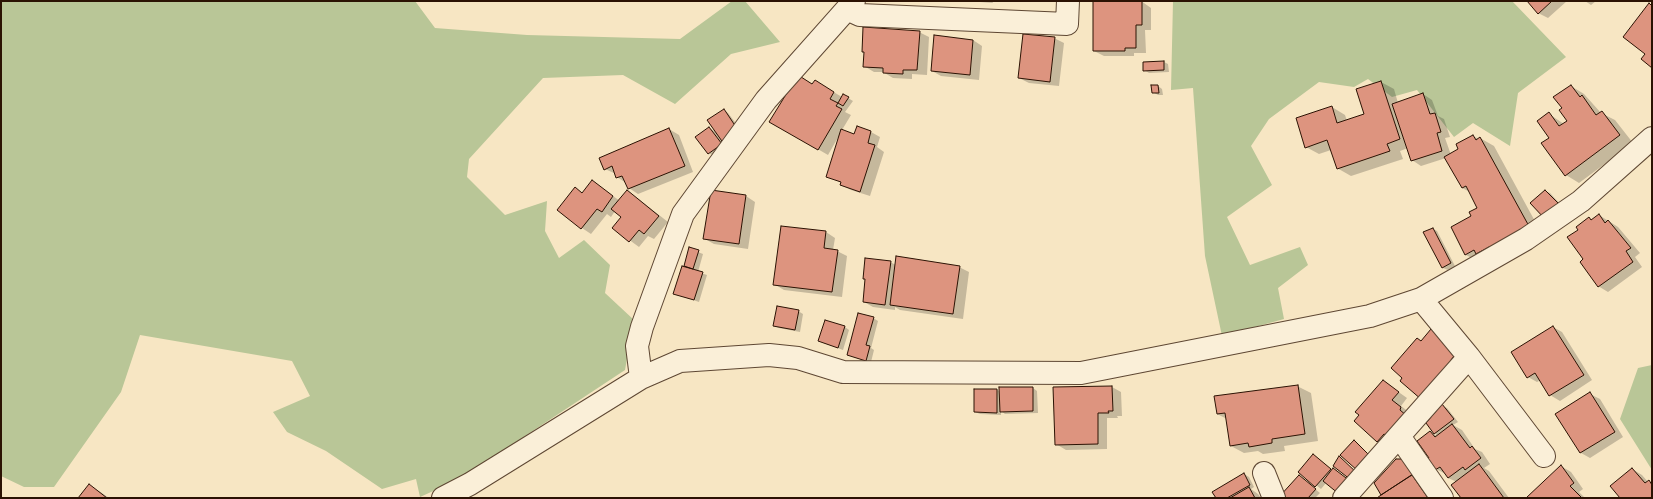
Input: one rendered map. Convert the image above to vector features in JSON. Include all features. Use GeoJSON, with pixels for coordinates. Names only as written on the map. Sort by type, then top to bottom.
{"type":"FeatureCollection","features":[{"type":"Feature","properties":{"kind":"street"},"geometry":{"type":"LineString","coordinates":[[641,378],[637,346],[642,327],[682,214],[766,100],[851,5],[860,15],[1067,24],[1068,1]]}},
{"type":"Feature","properties":{"kind":"street"},"geometry":{"type":"LineString","coordinates":[[443,498],[470,484],[641,378],[680,361],[769,355],[798,358],[843,372],[1081,373],[1370,316],[1421,299],[1526,239],[1581,201],[1652,138]]}},
{"type":"Feature","properties":{"kind":"street"},"geometry":{"type":"LineString","coordinates":[[1421,299],[1469,357],[1544,456]]}},
{"type":"Feature","properties":{"kind":"street"},"geometry":{"type":"LineString","coordinates":[[1344,498],[1469,357]]}},
{"type":"Feature","properties":{"kind":"street"},"geometry":{"type":"LineString","coordinates":[[1399,436],[1442,498]]}},
{"type":"Feature","properties":{"kind":"street"},"geometry":{"type":"LineString","coordinates":[[1264,473],[1274,498]]}},
{"type":"Feature","properties":{"kind":"green space"},"geometry":{"type":"Polygon","coordinates":[[[1,1],[415,1],[435,28],[527,35],[680,39],[732,1],[745,1],[780,42],[731,54],[675,104],[623,75],[543,78],[469,159],[467,177],[505,215],[547,201],[545,231],[559,258],[584,240],[610,265],[605,293],[634,320],[625,370],[460,479],[420,497],[416,479],[382,489],[326,451],[287,432],[273,412],[310,396],[292,361],[140,335],[121,392],[54,487],[24,487],[1,476],[1,1]]]}},
{"type":"Feature","properties":{"kind":"green space"},"geometry":{"type":"Polygon","coordinates":[[[1173,1],[1512,1],[1566,57],[1518,93],[1510,146],[1473,123],[1454,137],[1417,90],[1392,97],[1368,79],[1354,87],[1319,82],[1269,119],[1251,146],[1272,185],[1227,217],[1250,265],[1300,247],[1308,265],[1278,288],[1284,319],[1222,336],[1205,256],[1193,88],[1171,90],[1173,1]]]}},
{"type":"Feature","properties":{"kind":"green space"},"geometry":{"type":"Polygon","coordinates":[[[1652,365],[1652,470],[1620,419],[1638,368],[1652,365]]]}},
{"type":"Feature","properties":{"kind":"building"},"geometry":{"type":"Polygon","coordinates":[[[1093,1],[1142,1],[1142,25],[1136,25],[1136,48],[1125,48],[1125,51],[1093,51],[1093,1]]]}},
{"type":"Feature","properties":{"kind":"building"},"geometry":{"type":"Polygon","coordinates":[[[1527,1],[1552,1],[1538,14],[1527,1]]]}},
{"type":"Feature","properties":{"kind":"building"},"geometry":{"type":"Polygon","coordinates":[[[1649,3],[1652,6],[1652,68],[1641,59],[1645,54],[1623,37],[1649,3]]]}},
{"type":"Feature","properties":{"kind":"building"},"geometry":{"type":"Polygon","coordinates":[[[863,27],[920,31],[917,70],[903,70],[903,74],[883,73],[883,68],[863,67],[863,27]]]}},
{"type":"Feature","properties":{"kind":"building"},"geometry":{"type":"Polygon","coordinates":[[[1023,34],[1055,37],[1050,82],[1018,78],[1023,34]]]}},
{"type":"Feature","properties":{"kind":"building"},"geometry":{"type":"Polygon","coordinates":[[[934,35],[973,40],[970,75],[931,71],[934,35]]]}},
{"type":"Feature","properties":{"kind":"building"},"geometry":{"type":"Polygon","coordinates":[[[1164,61],[1164,70],[1143,71],[1143,62],[1164,61]]]}},
{"type":"Feature","properties":{"kind":"building"},"geometry":{"type":"Polygon","coordinates":[[[798,75],[812,84],[815,80],[834,92],[830,99],[838,103],[836,106],[842,109],[818,150],[769,122],[798,75]]]}},
{"type":"Feature","properties":{"kind":"building"},"geometry":{"type":"Polygon","coordinates":[[[1381,81],[1400,139],[1387,144],[1390,151],[1337,169],[1327,140],[1305,148],[1296,118],[1332,106],[1337,123],[1364,114],[1356,89],[1381,81]]]}},
{"type":"Feature","properties":{"kind":"building"},"geometry":{"type":"Polygon","coordinates":[[[1151,85],[1158,85],[1159,93],[1152,93],[1151,85]]]}},
{"type":"Feature","properties":{"kind":"building"},"geometry":{"type":"Polygon","coordinates":[[[1571,85],[1580,97],[1582,95],[1596,115],[1602,111],[1620,135],[1565,176],[1541,143],[1549,138],[1537,121],[1549,112],[1559,126],[1567,121],[1559,110],[1562,108],[1553,97],[1571,85]]]}},
{"type":"Feature","properties":{"kind":"building"},"geometry":{"type":"Polygon","coordinates":[[[1423,93],[1430,114],[1435,113],[1441,132],[1437,133],[1442,151],[1411,161],[1392,104],[1423,93]]]}},
{"type":"Feature","properties":{"kind":"building"},"geometry":{"type":"Polygon","coordinates":[[[843,94],[849,97],[843,106],[838,103],[843,94]]]}},
{"type":"Feature","properties":{"kind":"building"},"geometry":{"type":"Polygon","coordinates":[[[724,109],[736,127],[724,144],[707,120],[724,109]]]}},
{"type":"Feature","properties":{"kind":"building"},"geometry":{"type":"Polygon","coordinates":[[[857,126],[871,131],[868,143],[875,145],[860,192],[840,185],[841,182],[826,177],[841,129],[854,134],[857,126]]]}},
{"type":"Feature","properties":{"kind":"building"},"geometry":{"type":"Polygon","coordinates":[[[709,127],[722,144],[708,154],[695,137],[709,127]]]}},
{"type":"Feature","properties":{"kind":"building"},"geometry":{"type":"Polygon","coordinates":[[[669,128],[685,166],[628,189],[622,176],[616,178],[612,166],[604,170],[599,158],[669,128]]]}},
{"type":"Feature","properties":{"kind":"building"},"geometry":{"type":"Polygon","coordinates":[[[1473,135],[1476,140],[1480,137],[1530,228],[1491,250],[1489,247],[1476,254],[1474,250],[1465,255],[1451,227],[1471,216],[1469,212],[1477,208],[1466,186],[1462,188],[1444,157],[1458,149],[1456,144],[1473,135]]]}},
{"type":"Feature","properties":{"kind":"building"},"geometry":{"type":"Polygon","coordinates":[[[592,180],[613,196],[602,212],[597,209],[581,229],[557,210],[575,187],[582,193],[592,180]]]}},
{"type":"Feature","properties":{"kind":"building"},"geometry":{"type":"Polygon","coordinates":[[[627,190],[659,216],[644,234],[639,230],[629,242],[612,228],[621,217],[611,209],[627,190]]]}},
{"type":"Feature","properties":{"kind":"building"},"geometry":{"type":"Polygon","coordinates":[[[711,190],[746,195],[739,244],[703,239],[711,190]]]}},
{"type":"Feature","properties":{"kind":"building"},"geometry":{"type":"Polygon","coordinates":[[[1545,190],[1560,205],[1545,219],[1530,203],[1545,190]]]}},
{"type":"Feature","properties":{"kind":"building"},"geometry":{"type":"Polygon","coordinates":[[[1599,214],[1605,223],[1608,220],[1631,248],[1626,251],[1633,262],[1598,287],[1580,262],[1583,259],[1567,237],[1578,230],[1576,227],[1589,217],[1591,220],[1599,214]]]}},
{"type":"Feature","properties":{"kind":"building"},"geometry":{"type":"Polygon","coordinates":[[[781,226],[826,231],[824,248],[838,250],[832,292],[773,285],[781,226]]]}},
{"type":"Feature","properties":{"kind":"building"},"geometry":{"type":"Polygon","coordinates":[[[1433,228],[1451,263],[1442,268],[1423,232],[1433,228]]]}},
{"type":"Feature","properties":{"kind":"building"},"geometry":{"type":"Polygon","coordinates":[[[689,247],[699,250],[693,269],[684,266],[689,247]]]}},
{"type":"Feature","properties":{"kind":"building"},"geometry":{"type":"Polygon","coordinates":[[[896,256],[960,266],[953,314],[890,305],[896,256]]]}},
{"type":"Feature","properties":{"kind":"building"},"geometry":{"type":"Polygon","coordinates":[[[865,258],[891,261],[885,305],[863,302],[865,258]]]}},
{"type":"Feature","properties":{"kind":"building"},"geometry":{"type":"Polygon","coordinates":[[[682,266],[703,272],[694,300],[673,294],[682,266]]]}},
{"type":"Feature","properties":{"kind":"building"},"geometry":{"type":"Polygon","coordinates":[[[777,306],[799,310],[795,330],[773,326],[777,306]]]}},
{"type":"Feature","properties":{"kind":"building"},"geometry":{"type":"Polygon","coordinates":[[[858,313],[874,317],[866,345],[870,346],[866,361],[847,355],[858,313]]]}},
{"type":"Feature","properties":{"kind":"building"},"geometry":{"type":"Polygon","coordinates":[[[825,320],[845,326],[838,348],[818,341],[825,320]]]}},
{"type":"Feature","properties":{"kind":"building"},"geometry":{"type":"Polygon","coordinates":[[[1553,326],[1584,375],[1549,396],[1535,373],[1527,378],[1511,352],[1553,326]]]}},
{"type":"Feature","properties":{"kind":"building"},"geometry":{"type":"Polygon","coordinates":[[[1431,329],[1457,352],[1451,360],[1455,363],[1422,400],[1400,381],[1402,378],[1391,368],[1417,338],[1421,341],[1431,329]]]}},
{"type":"Feature","properties":{"kind":"building"},"geometry":{"type":"Polygon","coordinates":[[[1383,380],[1399,392],[1392,400],[1401,407],[1400,410],[1407,416],[1387,436],[1384,434],[1377,442],[1354,421],[1359,415],[1355,412],[1383,380]]]}},
{"type":"Feature","properties":{"kind":"building"},"geometry":{"type":"Polygon","coordinates":[[[1298,385],[1305,434],[1272,439],[1272,443],[1249,447],[1248,443],[1230,446],[1225,413],[1217,414],[1214,396],[1298,385]]]}},
{"type":"Feature","properties":{"kind":"building"},"geometry":{"type":"Polygon","coordinates":[[[1112,386],[1113,411],[1108,411],[1109,413],[1098,413],[1098,444],[1055,445],[1053,387],[1112,386]]]}},
{"type":"Feature","properties":{"kind":"building"},"geometry":{"type":"Polygon","coordinates":[[[999,387],[1033,387],[1033,411],[1000,412],[999,387]]]}},
{"type":"Feature","properties":{"kind":"building"},"geometry":{"type":"Polygon","coordinates":[[[974,389],[997,389],[997,413],[974,412],[974,389]]]}},
{"type":"Feature","properties":{"kind":"building"},"geometry":{"type":"Polygon","coordinates":[[[1590,392],[1615,432],[1580,453],[1555,414],[1590,392]]]}},
{"type":"Feature","properties":{"kind":"building"},"geometry":{"type":"Polygon","coordinates":[[[1442,404],[1454,419],[1434,434],[1426,423],[1442,404]]]}},
{"type":"Feature","properties":{"kind":"building"},"geometry":{"type":"Polygon","coordinates":[[[1452,424],[1470,448],[1472,446],[1481,458],[1465,470],[1463,467],[1448,478],[1440,467],[1435,470],[1427,460],[1429,458],[1417,441],[1430,431],[1435,437],[1452,424]]]}},
{"type":"Feature","properties":{"kind":"building"},"geometry":{"type":"Polygon","coordinates":[[[1354,440],[1371,457],[1358,471],[1340,455],[1354,440]]]}},
{"type":"Feature","properties":{"kind":"building"},"geometry":{"type":"Polygon","coordinates":[[[1313,454],[1331,469],[1315,487],[1298,472],[1313,454]]]}},
{"type":"Feature","properties":{"kind":"building"},"geometry":{"type":"Polygon","coordinates":[[[1339,456],[1357,473],[1351,480],[1333,466],[1339,456]]]}},
{"type":"Feature","properties":{"kind":"building"},"geometry":{"type":"Polygon","coordinates":[[[1396,459],[1403,459],[1413,474],[1381,495],[1374,483],[1396,459]]]}},
{"type":"Feature","properties":{"kind":"building"},"geometry":{"type":"Polygon","coordinates":[[[1479,464],[1504,498],[1461,498],[1451,485],[1479,464]]]}},
{"type":"Feature","properties":{"kind":"building"},"geometry":{"type":"Polygon","coordinates":[[[1561,465],[1574,483],[1570,486],[1582,498],[1526,498],[1561,465]]]}},
{"type":"Feature","properties":{"kind":"building"},"geometry":{"type":"Polygon","coordinates":[[[1333,468],[1350,481],[1339,494],[1323,481],[1333,468]]]}},
{"type":"Feature","properties":{"kind":"building"},"geometry":{"type":"Polygon","coordinates":[[[1632,468],[1645,483],[1649,480],[1652,485],[1652,498],[1620,498],[1610,486],[1632,468]]]}},
{"type":"Feature","properties":{"kind":"building"},"geometry":{"type":"Polygon","coordinates":[[[1244,473],[1250,485],[1227,498],[1216,498],[1212,492],[1244,473]]]}},
{"type":"Feature","properties":{"kind":"building"},"geometry":{"type":"Polygon","coordinates":[[[1299,475],[1316,489],[1308,498],[1279,497],[1299,475]]]}},
{"type":"Feature","properties":{"kind":"building"},"geometry":{"type":"Polygon","coordinates":[[[1412,475],[1428,498],[1377,498],[1381,495],[1412,475]]]}},
{"type":"Feature","properties":{"kind":"building"},"geometry":{"type":"Polygon","coordinates":[[[89,484],[107,498],[78,498],[89,484]]]}},
{"type":"Feature","properties":{"kind":"building"},"geometry":{"type":"Polygon","coordinates":[[[1249,487],[1255,498],[1230,498],[1249,487]]]}}]}
